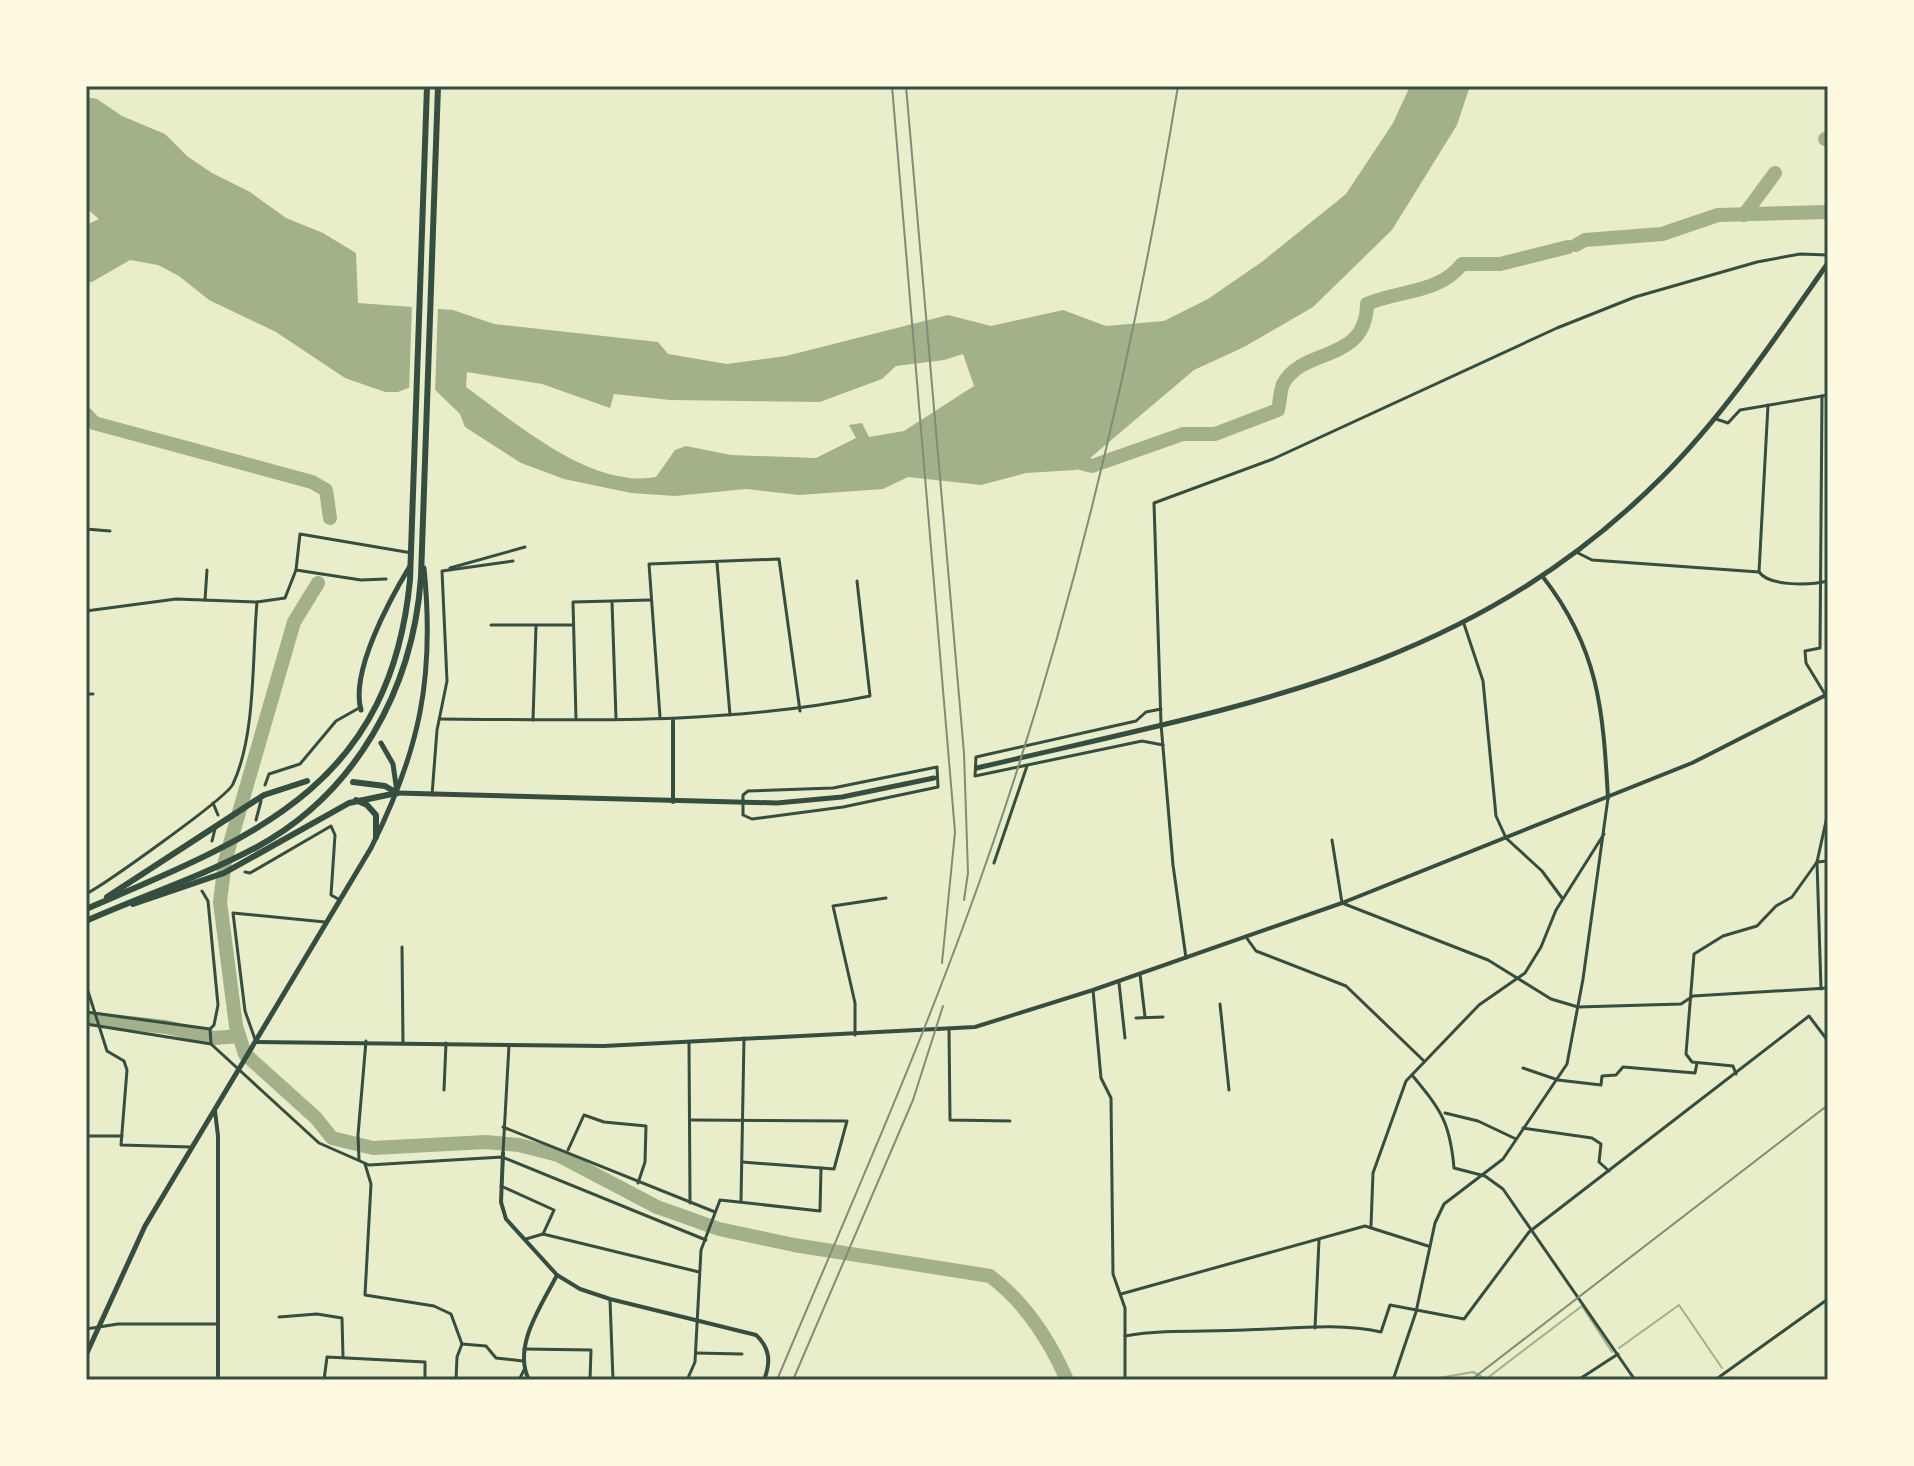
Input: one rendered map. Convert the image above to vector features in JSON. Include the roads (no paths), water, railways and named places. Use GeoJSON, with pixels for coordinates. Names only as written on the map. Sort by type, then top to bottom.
{"type":"FeatureCollection","features":[{"type":"Feature","properties":{"kind":"highway"},"geometry":{"type":"LineString","coordinates":[[86,909],[250,835],[311,790],[344,754],[369,716],[401,639],[412,553],[427,86]]}},
{"type":"Feature","properties":{"kind":"highway"},"geometry":{"type":"LineString","coordinates":[[86,921],[246,852],[283,830],[323,797],[373,735],[393,699],[409,656],[416,624],[423,542],[438,86]]}},
{"type":"Feature","properties":{"kind":"highway"},"geometry":{"type":"LineString","coordinates":[[95,905],[280,787],[307,781]]}},
{"type":"Feature","properties":{"kind":"highway"},"geometry":{"type":"LineString","coordinates":[[353,782],[385,786],[397,793]]}},
{"type":"Feature","properties":{"kind":"highway"},"geometry":{"type":"LineString","coordinates":[[108,911],[207,880],[244,863],[356,800],[397,793]]}},
{"type":"Feature","properties":{"kind":"highway"},"geometry":{"type":"LineString","coordinates":[[356,800],[367,805],[376,815],[376,837]]}},
{"type":"Feature","properties":{"kind":"main road"},"geometry":{"type":"LineString","coordinates":[[977,768],[1161,724],[1333,678],[1397,655],[1464,624],[1543,577],[1660,478],[1714,417],[1828,263]]}},
{"type":"Feature","properties":{"kind":"main road"},"geometry":{"type":"LineString","coordinates":[[86,1355],[145,1226],[327,923],[397,793],[411,757],[424,686],[427,614],[422,555]]}},
{"type":"Feature","properties":{"kind":"main road"},"geometry":{"type":"LineString","coordinates":[[360,708],[361,673],[389,603],[411,564]]}},
{"type":"Feature","properties":{"kind":"main road"},"geometry":{"type":"LineString","coordinates":[[381,743],[393,764],[397,793]]}},
{"type":"Feature","properties":{"kind":"main road"},"geometry":{"type":"LineString","coordinates":[[397,793],[743,803],[827,799],[934,778]]}},
{"type":"Feature","properties":{"kind":"street"},"geometry":{"type":"LineString","coordinates":[[1186,958],[1173,865],[1161,724],[1154,503],[1273,459],[1557,328],[1635,297],[1757,262],[1800,254],[1828,255]]}},
{"type":"Feature","properties":{"kind":"street"},"geometry":{"type":"LineString","coordinates":[[1714,417],[1728,423],[1740,410],[1828,395]]}},
{"type":"Feature","properties":{"kind":"street"},"geometry":{"type":"LineString","coordinates":[[1822,396],[1820,648],[1805,651],[1806,663],[1827,695],[1828,711]]}},
{"type":"Feature","properties":{"kind":"street"},"geometry":{"type":"LineString","coordinates":[[1759,572],[1768,405]]}},
{"type":"Feature","properties":{"kind":"street"},"geometry":{"type":"LineString","coordinates":[[86,529],[110,531]]}},
{"type":"Feature","properties":{"kind":"street"},"geometry":{"type":"LineString","coordinates":[[86,611],[176,599],[257,602],[285,598],[296,570],[300,534],[412,553]]}},
{"type":"Feature","properties":{"kind":"street"},"geometry":{"type":"LineString","coordinates":[[435,573],[525,547]]}},
{"type":"Feature","properties":{"kind":"street"},"geometry":{"type":"LineString","coordinates":[[1576,552],[1592,560],[1759,572],[1769,580],[1828,581]]}},
{"type":"Feature","properties":{"kind":"street"},"geometry":{"type":"LineString","coordinates":[[660,718],[649,564],[779,559],[800,711]]}},
{"type":"Feature","properties":{"kind":"street"},"geometry":{"type":"LineString","coordinates":[[442,571],[513,561]]}},
{"type":"Feature","properties":{"kind":"street"},"geometry":{"type":"LineString","coordinates":[[717,563],[730,716]]}},
{"type":"Feature","properties":{"kind":"street"},"geometry":{"type":"LineString","coordinates":[[205,600],[207,570]]}},
{"type":"Feature","properties":{"kind":"street"},"geometry":{"type":"LineString","coordinates":[[296,570],[361,580],[386,579]]}},
{"type":"Feature","properties":{"kind":"street"},"geometry":{"type":"LineString","coordinates":[[432,795],[447,664],[442,571]]}},
{"type":"Feature","properties":{"kind":"street"},"geometry":{"type":"LineString","coordinates":[[1393,1380],[1416,1312],[1429,1246],[1444,1204],[1485,1176],[1516,1139],[1558,1080],[1570,1053],[1606,831],[1608,798],[1603,710],[1593,665],[1576,626],[1543,577]]}},
{"type":"Feature","properties":{"kind":"street"},"geometry":{"type":"LineString","coordinates":[[440,719],[660,718],[673,721],[800,711],[870,696],[857,581]]}},
{"type":"Feature","properties":{"kind":"street"},"geometry":{"type":"LineString","coordinates":[[576,719],[573,602],[650,600]]}},
{"type":"Feature","properties":{"kind":"street"},"geometry":{"type":"LineString","coordinates":[[612,601],[616,718]]}},
{"type":"Feature","properties":{"kind":"street"},"geometry":{"type":"LineString","coordinates":[[86,894],[111,881],[232,788],[248,739],[257,602]]}},
{"type":"Feature","properties":{"kind":"street"},"geometry":{"type":"LineString","coordinates":[[1464,624],[1483,681],[1492,798],[1506,838],[1542,871],[1562,898]]}},
{"type":"Feature","properties":{"kind":"street"},"geometry":{"type":"LineString","coordinates":[[491,625],[573,625]]}},
{"type":"Feature","properties":{"kind":"street"},"geometry":{"type":"LineString","coordinates":[[533,720],[536,626]]}},
{"type":"Feature","properties":{"kind":"street"},"geometry":{"type":"LineString","coordinates":[[86,694],[93,694]]}},
{"type":"Feature","properties":{"kind":"street"},"geometry":{"type":"LineString","coordinates":[[327,923],[233,913],[245,1011],[256,1042],[509,1045],[689,1042],[975,1027],[1093,990],[1342,903],[1608,798],[1719,750],[1827,695]]}},
{"type":"Feature","properties":{"kind":"street"},"geometry":{"type":"LineString","coordinates":[[265,785],[269,774],[300,764],[340,717],[360,708]]}},
{"type":"Feature","properties":{"kind":"street"},"geometry":{"type":"LineString","coordinates":[[1161,709],[1146,712],[1136,721],[974,759],[977,778],[1142,741],[1163,745]]}},
{"type":"Feature","properties":{"kind":"street"},"geometry":{"type":"LineString","coordinates":[[673,721],[673,802]]}},
{"type":"Feature","properties":{"kind":"street"},"geometry":{"type":"LineString","coordinates":[[994,863],[1027,766]]}},
{"type":"Feature","properties":{"kind":"street"},"geometry":{"type":"LineString","coordinates":[[937,767],[938,787],[870,802],[750,819],[743,815],[743,803],[743,795],[748,791],[777,793],[833,788],[937,767]]}},
{"type":"Feature","properties":{"kind":"street"},"geometry":{"type":"LineString","coordinates":[[256,820],[259,800]]}},
{"type":"Feature","properties":{"kind":"street"},"geometry":{"type":"LineString","coordinates":[[213,803],[218,815]]}},
{"type":"Feature","properties":{"kind":"street"},"geometry":{"type":"LineString","coordinates":[[1821,989],[1817,862],[1828,812]]}},
{"type":"Feature","properties":{"kind":"street"},"geometry":{"type":"LineString","coordinates":[[212,841],[217,826]]}},
{"type":"Feature","properties":{"kind":"street"},"geometry":{"type":"LineString","coordinates":[[245,872],[250,873],[331,826],[335,835],[331,895],[340,900]]}},
{"type":"Feature","properties":{"kind":"street"},"geometry":{"type":"LineString","coordinates":[[1371,1226],[1373,1173],[1411,1074],[1479,1005],[1532,964],[1562,898],[1606,831]]}},
{"type":"Feature","properties":{"kind":"street"},"geometry":{"type":"LineString","coordinates":[[1332,840],[1342,903]]}},
{"type":"Feature","properties":{"kind":"street"},"geometry":{"type":"LineString","coordinates":[[1736,1074],[1733,1066],[1692,1062],[1686,1054],[1694,954],[1723,936],[1757,926],[1776,906],[1792,897],[1817,862],[1828,861]]}},
{"type":"Feature","properties":{"kind":"street"},"geometry":{"type":"LineString","coordinates":[[202,891],[208,901],[218,1005],[210,1030],[211,1042]]}},
{"type":"Feature","properties":{"kind":"street"},"geometry":{"type":"LineString","coordinates":[[855,1035],[853,994],[833,906],[886,898]]}},
{"type":"Feature","properties":{"kind":"street"},"geometry":{"type":"LineString","coordinates":[[1342,903],[1488,960],[1551,999],[1578,1007],[1681,1004],[1693,996],[1828,988]]}},
{"type":"Feature","properties":{"kind":"street"},"geometry":{"type":"LineString","coordinates":[[1246,937],[1256,951],[1346,986],[1424,1061]]}},
{"type":"Feature","properties":{"kind":"street"},"geometry":{"type":"LineString","coordinates":[[402,947],[403,1042]]}},
{"type":"Feature","properties":{"kind":"street"},"geometry":{"type":"LineString","coordinates":[[1140,973],[1145,1017]]}},
{"type":"Feature","properties":{"kind":"street"},"geometry":{"type":"LineString","coordinates":[[1119,980],[1125,1038]]}},
{"type":"Feature","properties":{"kind":"street"},"geometry":{"type":"LineString","coordinates":[[86,985],[107,1051],[124,1061],[127,1070],[121,1145],[191,1147]]}},
{"type":"Feature","properties":{"kind":"street"},"geometry":{"type":"LineString","coordinates":[[1093,990],[1101,1078],[1111,1098],[1113,1274],[1125,1308],[1125,1380]]}},
{"type":"Feature","properties":{"kind":"street"},"geometry":{"type":"LineString","coordinates":[[1220,1004],[1229,1090]]}},
{"type":"Feature","properties":{"kind":"street"},"geometry":{"type":"LineString","coordinates":[[86,1012],[210,1030]]}},
{"type":"Feature","properties":{"kind":"street"},"geometry":{"type":"LineString","coordinates":[[1125,1336],[1156,1330],[1362,1328],[1381,1332],[1390,1305],[1464,1319],[1532,1229],[1809,1016],[1828,1041]]}},
{"type":"Feature","properties":{"kind":"street"},"geometry":{"type":"LineString","coordinates":[[1136,1018],[1163,1017]]}},
{"type":"Feature","properties":{"kind":"street"},"geometry":{"type":"LineString","coordinates":[[86,1024],[211,1042],[319,1143],[359,1162],[502,1155],[706,1239]]}},
{"type":"Feature","properties":{"kind":"street"},"geometry":{"type":"LineString","coordinates":[[949,1029],[950,1120],[1010,1121]]}},
{"type":"Feature","properties":{"kind":"street"},"geometry":{"type":"LineString","coordinates":[[741,1201],[745,1122],[744,1038]]}},
{"type":"Feature","properties":{"kind":"street"},"geometry":{"type":"LineString","coordinates":[[359,1162],[358,1135],[366,1041]]}},
{"type":"Feature","properties":{"kind":"street"},"geometry":{"type":"LineString","coordinates":[[689,1042],[692,1120],[690,1203]]}},
{"type":"Feature","properties":{"kind":"street"},"geometry":{"type":"LineString","coordinates":[[444,1090],[446,1043]]}},
{"type":"Feature","properties":{"kind":"street"},"geometry":{"type":"LineString","coordinates":[[509,1045],[501,1186],[506,1219],[557,1275],[580,1289],[756,1335],[767,1345],[769,1355],[764,1380]]}},
{"type":"Feature","properties":{"kind":"street"},"geometry":{"type":"LineString","coordinates":[[1523,1068],[1558,1080],[1601,1085],[1602,1076],[1616,1075],[1623,1067],[1695,1073],[1697,1063]]}},
{"type":"Feature","properties":{"kind":"street"},"geometry":{"type":"LineString","coordinates":[[1411,1074],[1442,1112],[1450,1131],[1454,1168],[1485,1176],[1503,1189],[1635,1380]]}},
{"type":"Feature","properties":{"kind":"street"},"geometry":{"type":"LineString","coordinates":[[215,1110],[218,1380]]}},
{"type":"Feature","properties":{"kind":"street"},"geometry":{"type":"LineString","coordinates":[[1442,1112],[1478,1121],[1516,1139]]}},
{"type":"Feature","properties":{"kind":"street"},"geometry":{"type":"LineString","coordinates":[[568,1151],[584,1115],[604,1122],[646,1126],[645,1162],[638,1183]]}},
{"type":"Feature","properties":{"kind":"street"},"geometry":{"type":"LineString","coordinates":[[692,1120],[847,1121],[834,1169],[742,1162]]}},
{"type":"Feature","properties":{"kind":"street"},"geometry":{"type":"LineString","coordinates":[[503,1127],[715,1213]]}},
{"type":"Feature","properties":{"kind":"street"},"geometry":{"type":"LineString","coordinates":[[1523,1128],[1592,1138],[1601,1144],[1599,1162],[1609,1171]]}},
{"type":"Feature","properties":{"kind":"street"},"geometry":{"type":"LineString","coordinates":[[86,1136],[122,1136]]}},
{"type":"Feature","properties":{"kind":"street"},"geometry":{"type":"LineString","coordinates":[[365,1164],[371,1184],[365,1295],[434,1306],[451,1314],[462,1344],[457,1357],[456,1380]]}},
{"type":"Feature","properties":{"kind":"street"},"geometry":{"type":"LineString","coordinates":[[687,1380],[696,1353],[699,1272],[706,1239],[720,1200],[820,1211],[821,1168]]}},
{"type":"Feature","properties":{"kind":"street"},"geometry":{"type":"LineString","coordinates":[[501,1186],[554,1210],[543,1234]]}},
{"type":"Feature","properties":{"kind":"street"},"geometry":{"type":"LineString","coordinates":[[1121,1294],[1371,1226],[1429,1246]]}},
{"type":"Feature","properties":{"kind":"street"},"geometry":{"type":"LineString","coordinates":[[526,1239],[543,1234],[699,1272]]}},
{"type":"Feature","properties":{"kind":"street"},"geometry":{"type":"LineString","coordinates":[[1315,1328],[1319,1239]]}},
{"type":"Feature","properties":{"kind":"street"},"geometry":{"type":"LineString","coordinates":[[529,1380],[524,1370],[524,1349],[557,1275]]}},
{"type":"Feature","properties":{"kind":"street"},"geometry":{"type":"LineString","coordinates":[[610,1299],[613,1380]]}},
{"type":"Feature","properties":{"kind":"street"},"geometry":{"type":"LineString","coordinates":[[1715,1380],[1828,1299]]}},
{"type":"Feature","properties":{"kind":"street"},"geometry":{"type":"LineString","coordinates":[[279,1317],[317,1314],[342,1318],[343,1357]]}},
{"type":"Feature","properties":{"kind":"street"},"geometry":{"type":"LineString","coordinates":[[86,1329],[118,1324],[219,1324]]}},
{"type":"Feature","properties":{"kind":"street"},"geometry":{"type":"LineString","coordinates":[[462,1344],[486,1346],[496,1358],[523,1361]]}},
{"type":"Feature","properties":{"kind":"street"},"geometry":{"type":"LineString","coordinates":[[524,1349],[591,1350],[590,1380]]}},
{"type":"Feature","properties":{"kind":"street"},"geometry":{"type":"LineString","coordinates":[[696,1353],[742,1354]]}},
{"type":"Feature","properties":{"kind":"street"},"geometry":{"type":"LineString","coordinates":[[1578,1380],[1618,1354]]}},
{"type":"Feature","properties":{"kind":"street"},"geometry":{"type":"LineString","coordinates":[[324,1380],[327,1357],[425,1362],[425,1380]]}},
{"type":"Feature","properties":{"kind":"street"},"geometry":{"type":"LineString","coordinates":[[519,1380],[524,1370]]}},
{"type":"Feature","properties":{"kind":"waterway"},"geometry":{"type":"LineString","coordinates":[[1744,215],[1775,173]]}},
{"type":"Feature","properties":{"kind":"waterway"},"geometry":{"type":"LineString","coordinates":[[1576,245],[1585,240],[1662,234],[1718,215],[1828,212]]}},
{"type":"Feature","properties":{"kind":"waterway"},"geometry":{"type":"LineString","coordinates":[[1066,459],[1092,466],[1183,434],[1215,434],[1278,410],[1283,384],[1292,372],[1345,346],[1364,323],[1367,304],[1442,281],[1462,264],[1500,264],[1568,247]]}},
{"type":"Feature","properties":{"kind":"waterway"},"geometry":{"type":"LineString","coordinates":[[86,414],[94,423],[312,482],[326,490],[330,518]]}},
{"type":"Feature","properties":{"kind":"waterway"},"geometry":{"type":"LineString","coordinates":[[318,583],[294,622],[225,861],[220,902],[236,1026],[245,1054],[316,1118],[332,1138],[373,1148],[486,1142],[519,1145],[558,1155],[657,1207],[719,1229],[794,1245],[990,1276],[1015,1298],[1035,1323],[1067,1380]]}},
{"type":"Feature","properties":{"kind":"waterway"},"geometry":{"type":"LineString","coordinates":[[86,1018],[166,1027],[215,1038],[239,1036]]}},
{"type":"Feature","properties":{"kind":"waterway"},"geometry":{"type":"LineString","coordinates":[[1619,1348],[1679,1305],[1722,1368]]}},
{"type":"Feature","properties":{"kind":"waterway"},"geometry":{"type":"LineString","coordinates":[[1428,1380],[1473,1372],[1486,1379],[1582,1306],[1612,1352]]}},
{"type":"Feature","properties":{"kind":"waterway"},"geometry":{"type":"LineString","coordinates":[[1731,1377],[1734,1380]]}},
{"type":"Feature","properties":{"kind":"railway"},"geometry":{"type":"LineString","coordinates":[[892,86],[955,832],[942,963]]}},
{"type":"Feature","properties":{"kind":"railway"},"geometry":{"type":"LineString","coordinates":[[906,86],[964,753],[968,873],[964,900]]}},
{"type":"Feature","properties":{"kind":"railway"},"geometry":{"type":"LineString","coordinates":[[777,1380],[944,977],[1002,818],[1034,715],[1092,507],[1117,403],[1178,86]]}},
{"type":"Feature","properties":{"kind":"railway"},"geometry":{"type":"LineString","coordinates":[[793,1380],[913,1100],[943,1006]]}},
{"type":"Feature","properties":{"kind":"railway"},"geometry":{"type":"LineString","coordinates":[[1471,1380],[1828,1105]]}}]}
